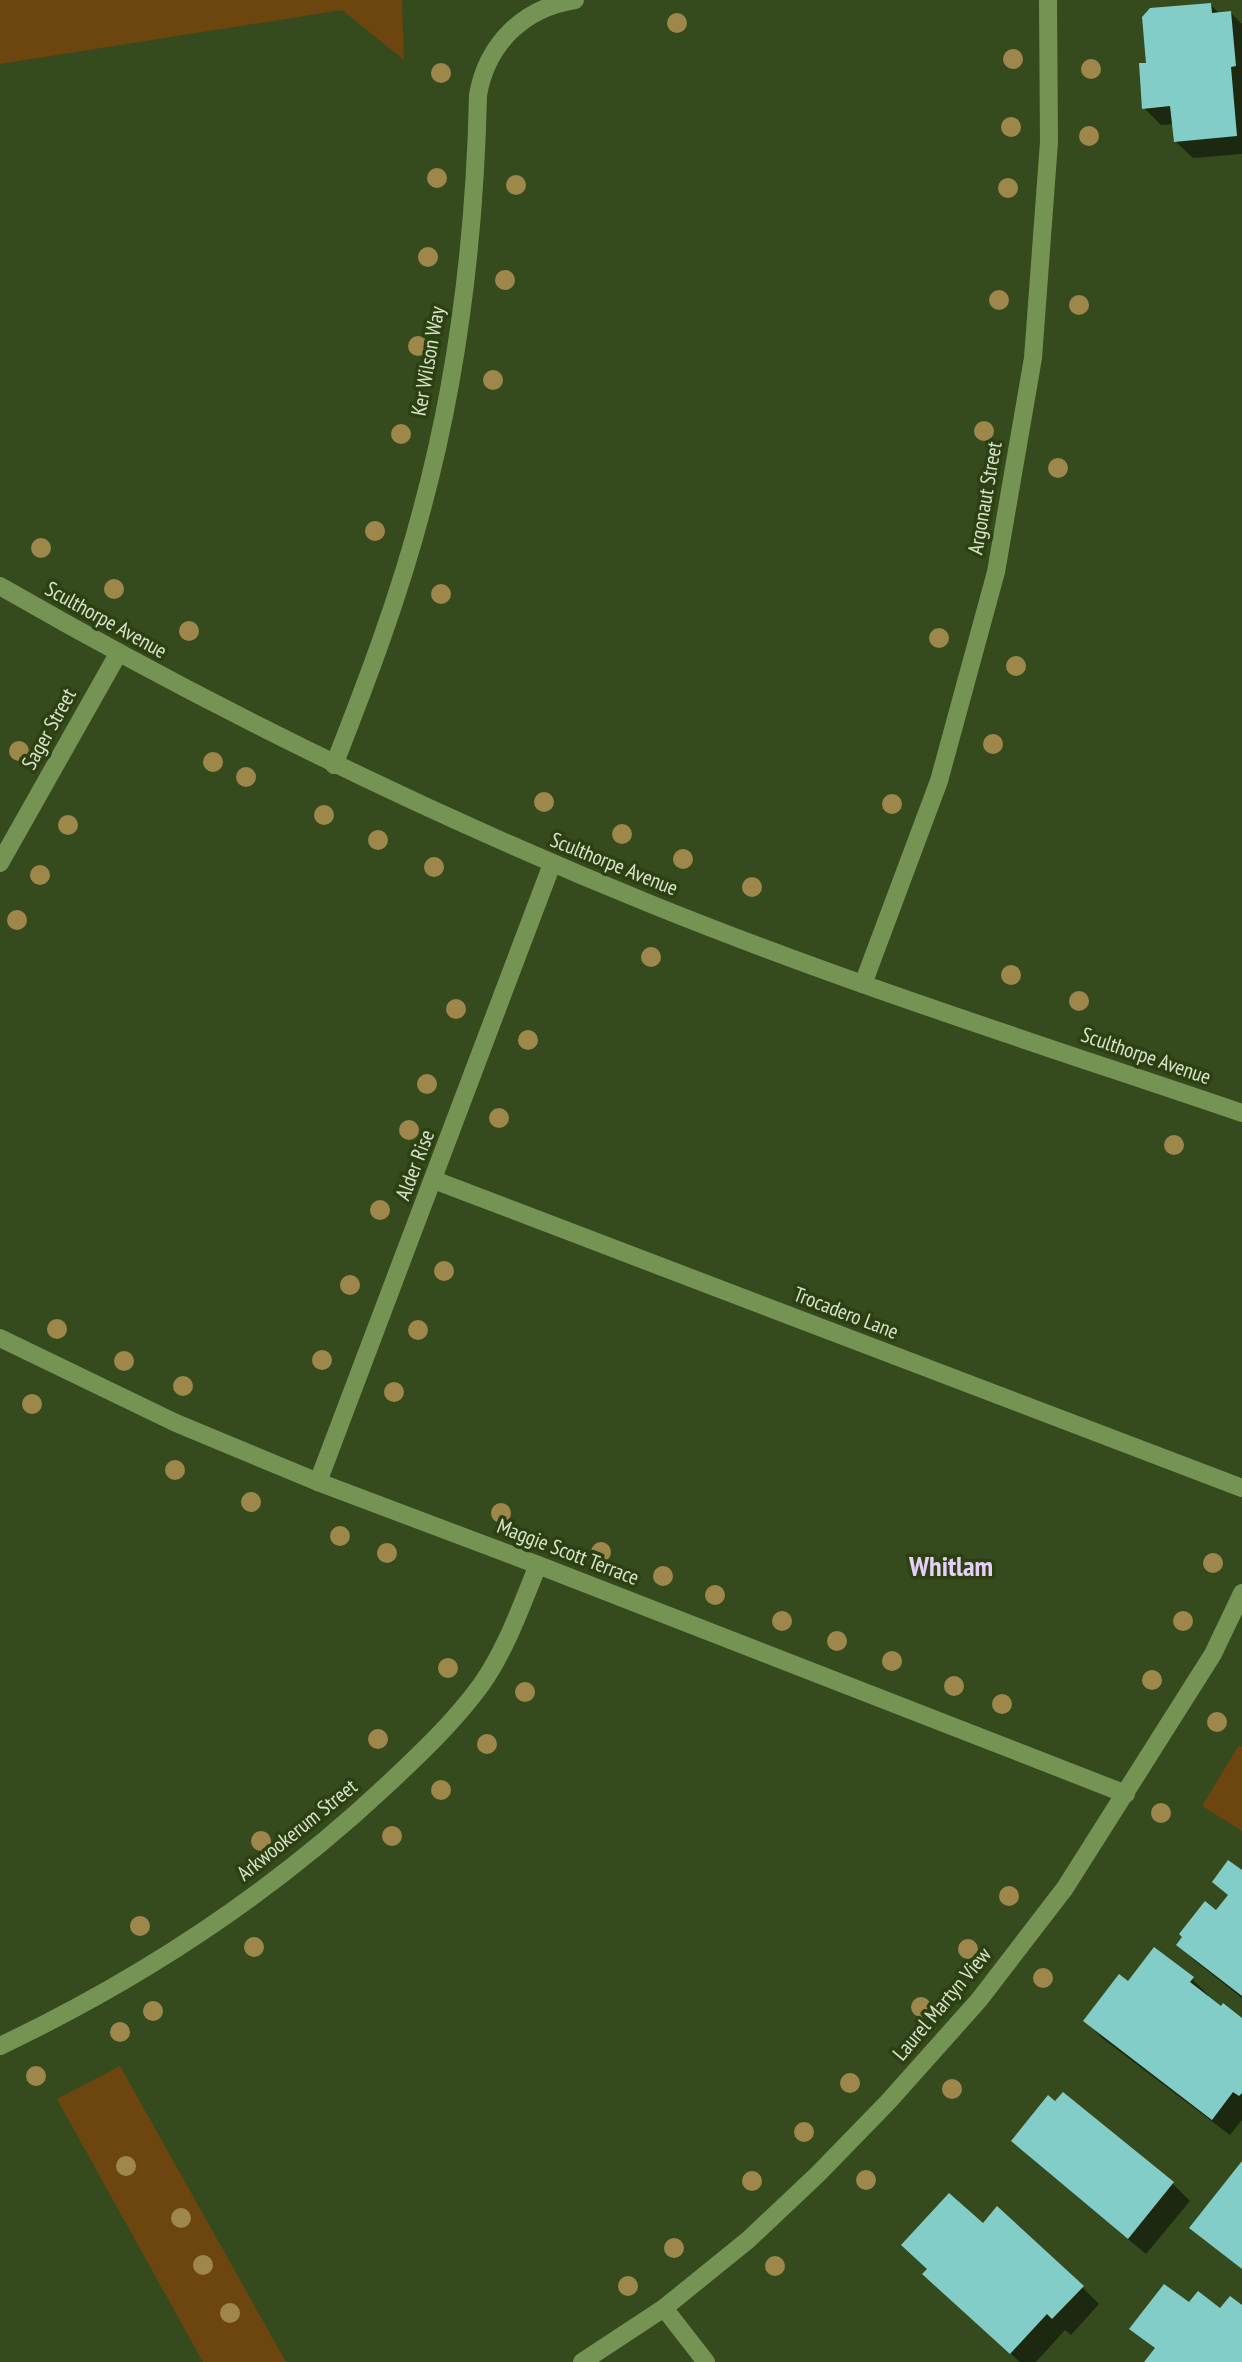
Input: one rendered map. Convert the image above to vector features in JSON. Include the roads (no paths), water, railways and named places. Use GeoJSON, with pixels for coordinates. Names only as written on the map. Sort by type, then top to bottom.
{"type":"FeatureCollection","features":[{"type":"Feature","properties":{"kind":"street","name":"Ker Wilson Way"},"geometry":{"type":"LineString","coordinates":[[334,765],[377,655],[423,509],[449,389],[470,240],[481,77],[498,44],[517,24],[533,13],[575,0]]}},
{"type":"Feature","properties":{"kind":"street","name":"Argonaut Street"},"geometry":{"type":"LineString","coordinates":[[863,984],[939,781],[996,572],[1033,358],[1049,142],[1048,0]]}},
{"type":"Feature","properties":{"kind":"street","name":"Sculthorpe Avenue"},"geometry":{"type":"LineString","coordinates":[[0,586],[118,654],[334,765],[552,864],[863,984],[1242,1113]]}},
{"type":"Feature","properties":{"kind":"street","name":"Sager Street"},"geometry":{"type":"LineString","coordinates":[[0,863],[118,654]]}},
{"type":"Feature","properties":{"kind":"street","name":"Alder Rise"},"geometry":{"type":"LineString","coordinates":[[318,1482],[552,864]]}},
{"type":"Feature","properties":{"kind":"street","name":"Trocadero Lane"},"geometry":{"type":"LineString","coordinates":[[434,1181],[1242,1488]]}},
{"type":"Feature","properties":{"kind":"street","name":"Maggie Scott Terrace"},"geometry":{"type":"LineString","coordinates":[[0,1338],[176,1423],[318,1482],[1126,1794]]}},
{"type":"Feature","properties":{"kind":"street","name":"Arkwookerum Street"},"geometry":{"type":"LineString","coordinates":[[0,2046],[85,2004],[226,1916],[365,1806],[453,1719],[483,1683],[515,1621],[538,1565]]}},
{"type":"Feature","properties":{"kind":"street","name":"Laurel Martyn View"},"geometry":{"type":"LineString","coordinates":[[582,2362],[664,2308],[748,2240],[818,2174],[888,2102],[979,2000],[1065,1888],[1126,1794],[1213,1654],[1242,1593]]}},
{"type":"Feature","properties":{"kind":"street"},"geometry":{"type":"LineString","coordinates":[[664,2308],[706,2362]]}},
{"type":"Feature","properties":{"kind":"district","name":"Whitlam"},"geometry":{"type":"Point","coordinates":[951,1566]}}]}
